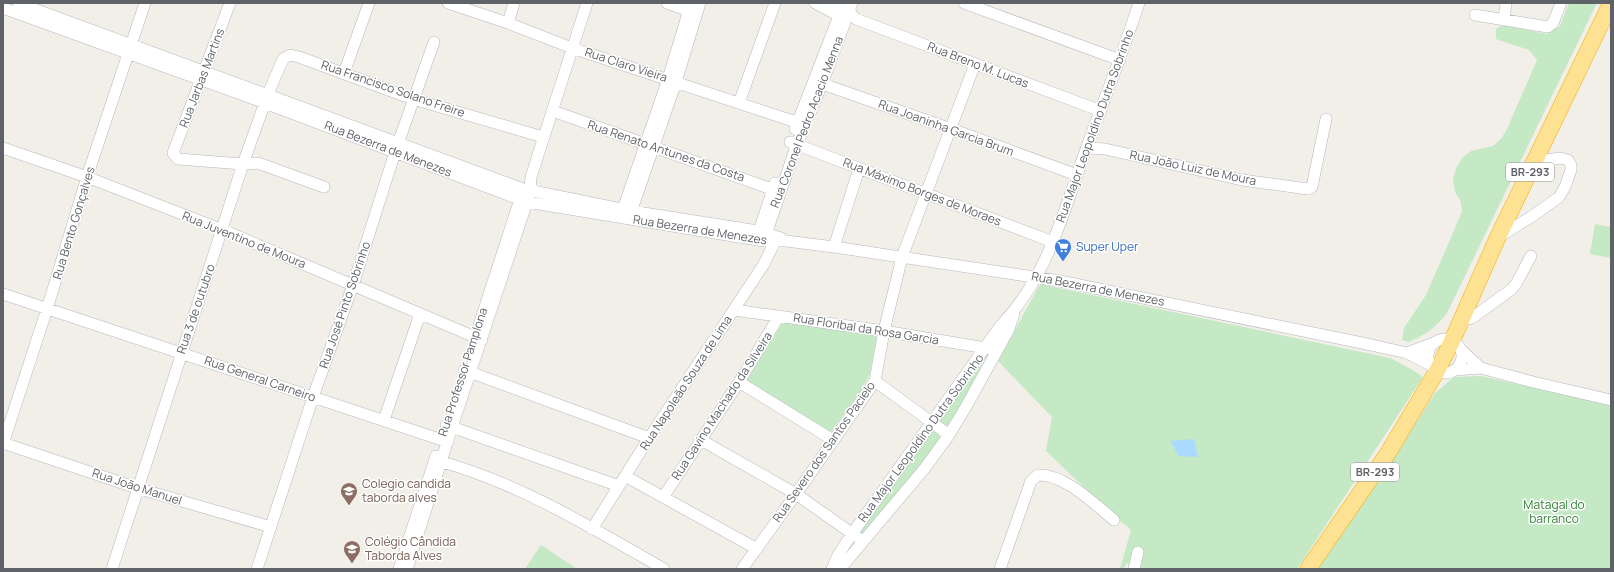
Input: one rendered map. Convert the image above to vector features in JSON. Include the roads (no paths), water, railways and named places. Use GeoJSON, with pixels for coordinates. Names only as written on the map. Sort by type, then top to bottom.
{"type":"FeatureCollection","features":[{"type":"Feature","properties":{"kind":"highway","name":"BR-293"},"geometry":{"type":"LineString","coordinates":[[1308,569],[1388,453],[1434,368],[1456,345],[1461,322],[1497,238],[1611,4]]}},
{"type":"Feature","properties":{"kind":"street","name":"Rua Bezerra de Menezes"},"geometry":{"type":"LineString","coordinates":[[18,3],[130,49],[267,98],[525,195],[780,240],[1036,277],[1407,353],[1434,368]]}},
{"type":"Feature","properties":{"kind":"street","name":"Rua Bento Gonçalves"},"geometry":{"type":"LineString","coordinates":[[3,443],[47,309],[87,177],[145,3]]}},
{"type":"Feature","properties":{"kind":"street","name":"Rua Jarbas Martins"},"geometry":{"type":"LineString","coordinates":[[230,3],[173,153],[178,159],[243,164]]}},
{"type":"Feature","properties":{"kind":"street"},"geometry":{"type":"LineString","coordinates":[[344,73],[370,3]]}},
{"type":"Feature","properties":{"kind":"street","name":"Rua Claro Vieira"},"geometry":{"type":"LineString","coordinates":[[448,3],[508,23],[572,48],[801,124]]}},
{"type":"Feature","properties":{"kind":"street"},"geometry":{"type":"LineString","coordinates":[[508,23],[514,3]]}},
{"type":"Feature","properties":{"kind":"street","name":"Rua Professor Pamplona"},"geometry":{"type":"LineString","coordinates":[[407,569],[413,541],[444,441],[587,3]]}},
{"type":"Feature","properties":{"kind":"street"},"geometry":{"type":"LineString","coordinates":[[626,214],[672,81],[694,7],[667,3]]}},
{"type":"Feature","properties":{"kind":"street"},"geometry":{"type":"LineString","coordinates":[[739,103],[775,3]]}},
{"type":"Feature","properties":{"kind":"street","name":"Rua Breno M. Lucas"},"geometry":{"type":"LineString","coordinates":[[816,3],[845,10],[975,64],[1101,111]]}},
{"type":"Feature","properties":{"kind":"street"},"geometry":{"type":"LineString","coordinates":[[964,3],[1120,60]]}},
{"type":"Feature","properties":{"kind":"street","name":"Rua Major Leopoldino Dutra Sobrinho"},"geometry":{"type":"LineString","coordinates":[[839,567],[852,534],[1001,325],[1015,310],[1036,277],[1053,242],[1120,60],[1139,3]]}},
{"type":"Feature","properties":{"kind":"street"},"geometry":{"type":"LineString","coordinates":[[1504,20],[1506,3]]}},
{"type":"Feature","properties":{"kind":"street"},"geometry":{"type":"LineString","coordinates":[[1475,15],[1548,27],[1553,23],[1561,3]]}},
{"type":"Feature","properties":{"kind":"street","name":"Rua Bezerra de Menezes"},"geometry":{"type":"LineString","coordinates":[[3,8],[130,49]]}},
{"type":"Feature","properties":{"kind":"street","name":"Rua Coronel Pedro Acacio Menna"},"geometry":{"type":"LineString","coordinates":[[761,236],[801,124],[845,10]]}},
{"type":"Feature","properties":{"kind":"street","name":"Rua José Pinto Sobrinho"},"geometry":{"type":"LineString","coordinates":[[258,569],[314,397],[353,285],[413,99],[434,42]]}},
{"type":"Feature","properties":{"kind":"street","name":"Rua Francisco Solano Freire"},"geometry":{"type":"LineString","coordinates":[[290,55],[344,73],[413,99],[543,138]]}},
{"type":"Feature","properties":{"kind":"street","name":"Rua 3 de outubro"},"geometry":{"type":"LineString","coordinates":[[112,569],[243,164],[283,59],[290,55]]}},
{"type":"Feature","properties":{"kind":"street","name":"Rua Severo dos Santos Pacielo"},"geometry":{"type":"LineString","coordinates":[[742,569],[875,381],[884,331],[902,257],[975,64]]}},
{"type":"Feature","properties":{"kind":"street","name":"Rua Joaninha Garcia Brum"},"geometry":{"type":"LineString","coordinates":[[818,83],[1077,175]]}},
{"type":"Feature","properties":{"kind":"street","name":"Rua Renato Antunes da Costa"},"geometry":{"type":"LineString","coordinates":[[553,111],[777,190]]}},
{"type":"Feature","properties":{"kind":"street","name":"Rua João Luiz de Moura"},"geometry":{"type":"LineString","coordinates":[[1087,148],[1105,149],[1242,180],[1308,189],[1312,187],[1326,120]]}},
{"type":"Feature","properties":{"kind":"street","name":"Rua Máximo Borges de Moraes"},"geometry":{"type":"LineString","coordinates":[[794,143],[1053,242]]}},
{"type":"Feature","properties":{"kind":"street","name":"Rua Juventino de Moura"},"geometry":{"type":"LineString","coordinates":[[3,148],[87,177],[222,230],[478,339]]}},
{"type":"Feature","properties":{"kind":"street"},"geometry":{"type":"LineString","coordinates":[[1497,238],[1555,200],[1565,187],[1571,170],[1571,165],[1568,160],[1560,158],[1535,162]]}},
{"type":"Feature","properties":{"kind":"street"},"geometry":{"type":"LineString","coordinates":[[243,164],[252,162],[264,164],[324,187]]}},
{"type":"Feature","properties":{"kind":"street"},"geometry":{"type":"LineString","coordinates":[[834,247],[859,168]]}},
{"type":"Feature","properties":{"kind":"street","name":"Rua Napoleão Souza de Lima"},"geometry":{"type":"LineString","coordinates":[[592,529],[649,438],[780,240]]}},
{"type":"Feature","properties":{"kind":"street"},"geometry":{"type":"LineString","coordinates":[[1461,322],[1472,318],[1512,289],[1531,256]]}},
{"type":"Feature","properties":{"kind":"street","name":"Rua General Carneiro"},"geometry":{"type":"LineString","coordinates":[[3,294],[182,352],[225,369],[384,420],[444,441]]}},
{"type":"Feature","properties":{"kind":"street","name":"Rua Floribal da Rosa Garcia"},"geometry":{"type":"LineString","coordinates":[[734,310],[884,331],[997,350]]}},
{"type":"Feature","properties":{"kind":"street","name":"Rua Major Leopoldino Dutra Sobrinho"},"geometry":{"type":"LineString","coordinates":[[839,567],[864,542],[949,435],[1009,329],[1015,310]]}},
{"type":"Feature","properties":{"kind":"street"},"geometry":{"type":"LineString","coordinates":[[384,420],[420,314]]}},
{"type":"Feature","properties":{"kind":"street","name":"Rua Gavino Machado da Silveira"},"geometry":{"type":"LineString","coordinates":[[664,496],[739,382],[779,316]]}},
{"type":"Feature","properties":{"kind":"street"},"geometry":{"type":"LineString","coordinates":[[1407,353],[1446,339],[1456,345],[1481,368]]}},
{"type":"Feature","properties":{"kind":"street"},"geometry":{"type":"LineString","coordinates":[[1434,343],[1428,354],[1434,368],[1443,373],[1454,370],[1481,368],[1611,400]]}},
{"type":"Feature","properties":{"kind":"street"},"geometry":{"type":"LineString","coordinates":[[1454,370],[1461,361],[1456,345]]}},
{"type":"Feature","properties":{"kind":"street"},"geometry":{"type":"LineString","coordinates":[[467,371],[649,438]]}},
{"type":"Feature","properties":{"kind":"street"},"geometry":{"type":"LineString","coordinates":[[875,381],[949,435]]}},
{"type":"Feature","properties":{"kind":"street"},"geometry":{"type":"LineString","coordinates":[[739,382],[833,440]]}},
{"type":"Feature","properties":{"kind":"street"},"geometry":{"type":"LineString","coordinates":[[449,426],[619,486]]}},
{"type":"Feature","properties":{"kind":"street"},"geometry":{"type":"LineString","coordinates":[[701,440],[796,494],[864,542]]}},
{"type":"Feature","properties":{"kind":"street","name":"Rua João Manuel"},"geometry":{"type":"LineString","coordinates":[[3,443],[137,488],[271,528]]}},
{"type":"Feature","properties":{"kind":"street"},"geometry":{"type":"LineString","coordinates":[[438,461],[489,478],[529,494],[664,569]]}},
{"type":"Feature","properties":{"kind":"street"},"geometry":{"type":"LineString","coordinates":[[1000,569],[1031,481],[1038,475],[1052,476],[1079,491],[1114,520]]}},
{"type":"Feature","properties":{"kind":"street"},"geometry":{"type":"LineString","coordinates":[[625,476],[664,496],[756,549]]}},
{"type":"Feature","properties":{"kind":"street","name":"Rua Professor Pamplona"},"geometry":{"type":"LineString","coordinates":[[399,569],[413,541]]}},
{"type":"Feature","properties":{"kind":"street"},"geometry":{"type":"LineString","coordinates":[[1134,569],[1138,552]]}},
{"type":"Feature","properties":{"kind":"water"},"geometry":{"type":"Polygon","coordinates":[[[1194,439],[1198,457],[1179,456],[1170,441],[1194,439]]]}},
{"type":"Feature","properties":{"kind":"place","name":"Super Uper"},"geometry":{"type":"Point","coordinates":[1063,262]}},
{"type":"Feature","properties":{"kind":"place","name":"Colegio candida taborda alves"},"geometry":{"type":"Point","coordinates":[349,506]}},
{"type":"Feature","properties":{"kind":"place","name":"Colégio Cândida Taborda Alves"},"geometry":{"type":"Point","coordinates":[352,564]}},
{"type":"Feature","properties":{"kind":"park label","name":"Matagal do barranco"},"geometry":{"type":"Point","coordinates":[1554,512]}}]}
